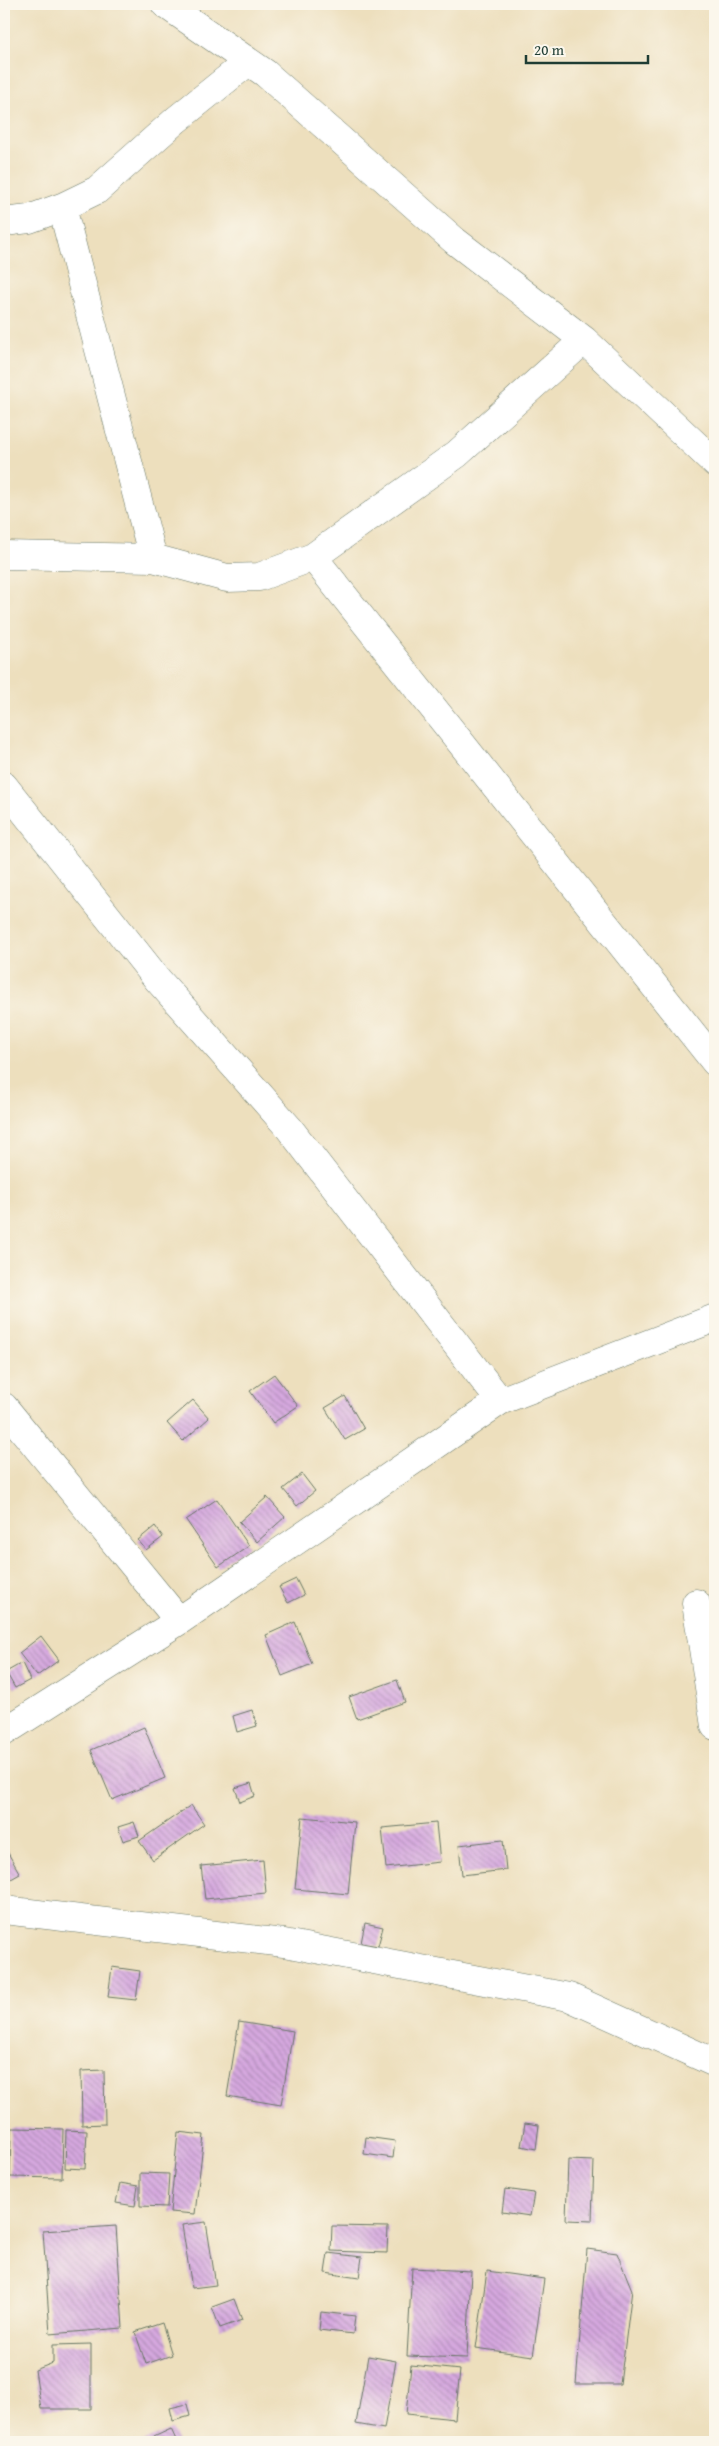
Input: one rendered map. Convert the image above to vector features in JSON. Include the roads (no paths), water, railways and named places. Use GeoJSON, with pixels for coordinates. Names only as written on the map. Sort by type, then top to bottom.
{"type":"FeatureCollection","features":[{"type":"Feature","properties":{"kind":"street"},"geometry":{"type":"LineString","coordinates":[[165,4],[265,73],[456,241],[584,340],[715,462]]}},
{"type":"Feature","properties":{"kind":"street"},"geometry":{"type":"LineString","coordinates":[[4,222],[29,219],[62,207],[97,190],[176,120],[248,62]]}},
{"type":"Feature","properties":{"kind":"street"},"geometry":{"type":"LineString","coordinates":[[62,207],[153,558]]}},
{"type":"Feature","properties":{"kind":"street"},"geometry":{"type":"LineString","coordinates":[[4,555],[153,558],[227,578],[259,577],[313,557],[457,454],[584,340]]}},
{"type":"Feature","properties":{"kind":"street"},"geometry":{"type":"LineString","coordinates":[[313,557],[715,1062]]}},
{"type":"Feature","properties":{"kind":"street"},"geometry":{"type":"LineString","coordinates":[[4,786],[158,980],[289,1128],[500,1400]]}},
{"type":"Feature","properties":{"kind":"street"},"geometry":{"type":"LineString","coordinates":[[4,1732],[179,1621],[500,1400],[715,1318]]}},
{"type":"Feature","properties":{"kind":"street"},"geometry":{"type":"LineString","coordinates":[[4,1407],[179,1621]]}},
{"type":"Feature","properties":{"kind":"street"},"geometry":{"type":"LineString","coordinates":[[696,1603],[715,1726]]}},
{"type":"Feature","properties":{"kind":"street"},"geometry":{"type":"LineString","coordinates":[[4,1910],[284,1943],[569,1997],[715,2063]]}}]}
